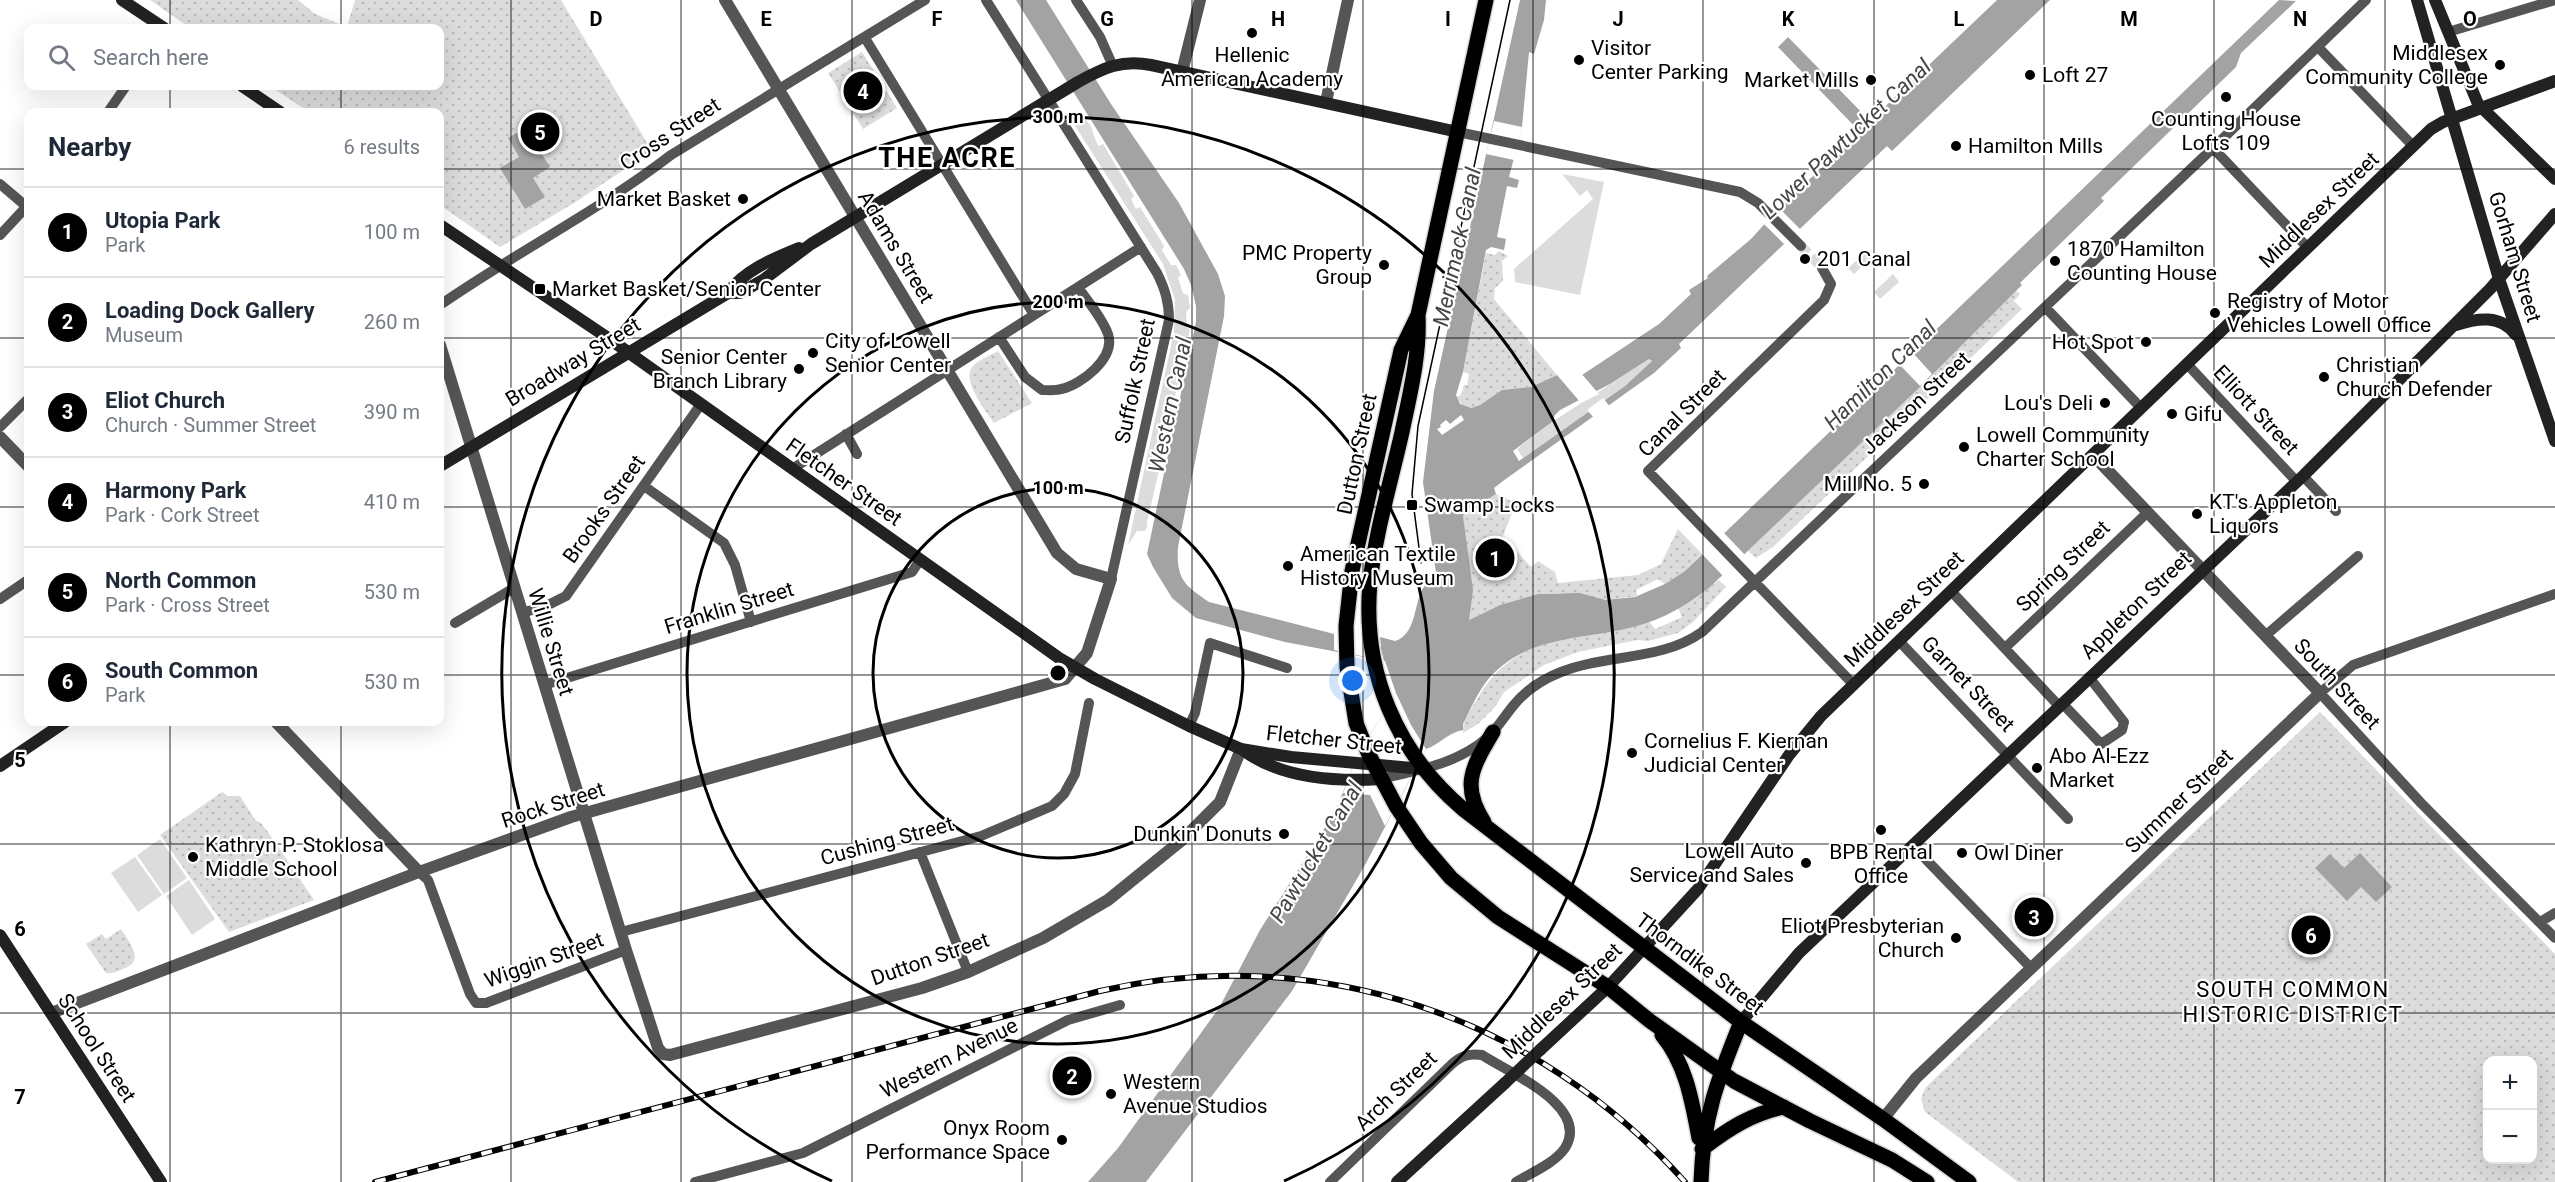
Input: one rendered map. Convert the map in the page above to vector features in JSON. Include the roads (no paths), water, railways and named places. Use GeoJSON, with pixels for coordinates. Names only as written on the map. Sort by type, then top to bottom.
{"type":"FeatureCollection","features":[{"type":"Feature","properties":{"kind":"main road"},"geometry":{"type":"LineString","coordinates":[[122,0],[158,24]]}},
{"type":"Feature","properties":{"kind":"main road","name":"Dutton Street"},"geometry":{"type":"LineString","coordinates":[[1418,768],[1387,707],[1373,658],[1368,620],[1371,574],[1417,363],[1418,315],[1486,0]]}},
{"type":"Feature","properties":{"kind":"main road","name":"Gorham Street"},"geometry":{"type":"LineString","coordinates":[[2417,0],[2499,279],[2555,441]]}},
{"type":"Feature","properties":{"kind":"main road"},"geometry":{"type":"LineString","coordinates":[[2435,0],[2481,108],[2555,179]]}},
{"type":"Feature","properties":{"kind":"main road","name":"Broadway Street"},"geometry":{"type":"LineString","coordinates":[[444,463],[728,293],[736,280],[746,274],[811,244],[1049,100],[1108,67],[1139,63],[1458,132]]}},
{"type":"Feature","properties":{"kind":"main road","name":"Middlesex Street"},"geometry":{"type":"LineString","coordinates":[[1397,1182],[1608,987],[1643,949],[1698,889],[1802,739],[1854,685],[2413,146],[2436,126],[2452,118],[2555,81]]}},
{"type":"Feature","properties":{"kind":"main road"},"geometry":{"type":"LineString","coordinates":[[248,90],[274,108]]}},
{"type":"Feature","properties":{"kind":"main road","name":"Appleton Street"},"geometry":{"type":"LineString","coordinates":[[1741,1022],[1787,965],[2202,569],[2300,479],[2499,279],[2555,214]]}},
{"type":"Feature","properties":{"kind":"main road","name":"Fletcher Street"},"geometry":{"type":"LineString","coordinates":[[444,228],[628,352],[920,560],[1075,667],[1279,770],[1303,775],[1348,779],[1381,779]]}},
{"type":"Feature","properties":{"kind":"main road","name":"Dutton Street"},"geometry":{"type":"LineString","coordinates":[[1381,779],[1364,745],[1353,708],[1346,635],[1352,571],[1401,350],[1418,315]]}},
{"type":"Feature","properties":{"kind":"main road"},"geometry":{"type":"LineString","coordinates":[[2452,327],[2481,319],[2494,320],[2506,324],[2520,339]]}},
{"type":"Feature","properties":{"kind":"main road"},"geometry":{"type":"LineString","coordinates":[[0,766],[59,726]]}},
{"type":"Feature","properties":{"kind":"main road"},"geometry":{"type":"LineString","coordinates":[[1491,832],[1475,806],[1470,781],[1477,760],[1493,732]]}},
{"type":"Feature","properties":{"kind":"main road","name":"Fletcher Street"},"geometry":{"type":"LineString","coordinates":[[1240,749],[1418,768]]}},
{"type":"Feature","properties":{"kind":"main road","name":"Thorndike Street"},"geometry":{"type":"LineString","coordinates":[[1418,768],[1491,832],[1643,949],[1741,1022],[1883,1119],[1969,1182]]}},
{"type":"Feature","properties":{"kind":"main road"},"geometry":{"type":"LineString","coordinates":[[1381,779],[1396,806],[1427,851],[1450,878],[1498,917],[1608,987],[1650,1021],[1721,1072],[1784,1107],[1892,1160],[1927,1182]]}},
{"type":"Feature","properties":{"kind":"main road","name":"School Street"},"geometry":{"type":"LineString","coordinates":[[0,935],[161,1182]]}},
{"type":"Feature","properties":{"kind":"main road"},"geometry":{"type":"LineString","coordinates":[[1650,1021],[1676,1056],[1689,1085],[1702,1149]]}},
{"type":"Feature","properties":{"kind":"main road"},"geometry":{"type":"LineString","coordinates":[[1701,1182],[1706,1122],[1721,1072],[1741,1022]]}},
{"type":"Feature","properties":{"kind":"main road"},"geometry":{"type":"LineString","coordinates":[[1702,1149],[1745,1119],[1763,1111],[1784,1107]]}},
{"type":"Feature","properties":{"kind":"street","name":"Adams Street"},"geometry":{"type":"LineString","coordinates":[[725,0],[1057,553],[1076,569],[1111,579]]}},
{"type":"Feature","properties":{"kind":"street","name":"Cross Street"},"geometry":{"type":"LineString","coordinates":[[444,302],[671,155],[925,0]]}},
{"type":"Feature","properties":{"kind":"street","name":"Suffolk Street"},"geometry":{"type":"LineString","coordinates":[[986,0],[1165,288],[1169,320],[1111,579],[1087,653],[1075,667]]}},
{"type":"Feature","properties":{"kind":"street"},"geometry":{"type":"LineString","coordinates":[[1076,0],[1100,37],[1108,67]]}},
{"type":"Feature","properties":{"kind":"street"},"geometry":{"type":"LineString","coordinates":[[1182,72],[1200,0]]}},
{"type":"Feature","properties":{"kind":"street"},"geometry":{"type":"LineString","coordinates":[[1326,102],[1348,0]]}},
{"type":"Feature","properties":{"kind":"street","name":"Jackson Street"},"geometry":{"type":"LineString","coordinates":[[1381,779],[1467,752],[1493,732],[1517,702],[1540,683],[1575,667],[1684,642],[1707,627],[2366,0]]}},
{"type":"Feature","properties":{"kind":"street"},"geometry":{"type":"LineString","coordinates":[[2448,32],[2555,0]]}},
{"type":"Feature","properties":{"kind":"street"},"geometry":{"type":"LineString","coordinates":[[865,38],[1034,315]]}},
{"type":"Feature","properties":{"kind":"street"},"geometry":{"type":"LineString","coordinates":[[2318,47],[2413,146]]}},
{"type":"Feature","properties":{"kind":"street"},"geometry":{"type":"LineString","coordinates":[[111,108],[123,90]]}},
{"type":"Feature","properties":{"kind":"street"},"geometry":{"type":"LineString","coordinates":[[1458,132],[1731,189],[1748,195],[1799,244]]}},
{"type":"Feature","properties":{"kind":"street"},"geometry":{"type":"LineString","coordinates":[[2213,148],[2308,248]]}},
{"type":"Feature","properties":{"kind":"street"},"geometry":{"type":"LineString","coordinates":[[0,184],[24,203]]}},
{"type":"Feature","properties":{"kind":"street"},"geometry":{"type":"LineString","coordinates":[[0,235],[24,210]]}},
{"type":"Feature","properties":{"kind":"street"},"geometry":{"type":"LineString","coordinates":[[792,469],[1141,247]]}},
{"type":"Feature","properties":{"kind":"street","name":"Canal Street"},"geometry":{"type":"LineString","coordinates":[[1822,268],[1830,284],[1824,300],[1647,471],[1854,685]]}},
{"type":"Feature","properties":{"kind":"street"},"geometry":{"type":"LineString","coordinates":[[999,337],[1025,377],[1042,390],[1067,387],[1096,370],[1109,352],[1109,336],[1091,304],[1078,287]]}},
{"type":"Feature","properties":{"kind":"street"},"geometry":{"type":"LineString","coordinates":[[2045,307],[2141,408]]}},
{"type":"Feature","properties":{"kind":"street","name":"Willie Street"},"geometry":{"type":"LineString","coordinates":[[444,358],[626,950]]}},
{"type":"Feature","properties":{"kind":"street","name":"Elliott Street"},"geometry":{"type":"LineString","coordinates":[[2187,364],[2300,479],[2336,511]]}},
{"type":"Feature","properties":{"kind":"street"},"geometry":{"type":"LineString","coordinates":[[0,427],[24,403]]}},
{"type":"Feature","properties":{"kind":"street","name":"Brooks Street"},"geometry":{"type":"LineString","coordinates":[[522,613],[548,605],[566,596],[701,404]]}},
{"type":"Feature","properties":{"kind":"street"},"geometry":{"type":"LineString","coordinates":[[846,434],[857,454]]}},
{"type":"Feature","properties":{"kind":"street"},"geometry":{"type":"LineString","coordinates":[[0,437],[24,462]]}},
{"type":"Feature","properties":{"kind":"street","name":"South Street"},"geometry":{"type":"LineString","coordinates":[[2093,455],[2320,693],[2421,803],[2555,938]]}},
{"type":"Feature","properties":{"kind":"street"},"geometry":{"type":"LineString","coordinates":[[644,486],[724,543],[735,565],[751,622]]}},
{"type":"Feature","properties":{"kind":"street","name":"Spring Street"},"geometry":{"type":"LineString","coordinates":[[2005,648],[2148,512]]}},
{"type":"Feature","properties":{"kind":"street"},"geometry":{"type":"LineString","coordinates":[[2265,636],[2358,556]]}},
{"type":"Feature","properties":{"kind":"street","name":"Franklin Street"},"geometry":{"type":"LineString","coordinates":[[544,685],[912,572],[920,560]]}},
{"type":"Feature","properties":{"kind":"street"},"geometry":{"type":"LineString","coordinates":[[0,599],[24,583]]}},
{"type":"Feature","properties":{"kind":"street"},"geometry":{"type":"LineString","coordinates":[[455,623],[514,588]]}},
{"type":"Feature","properties":{"kind":"street"},"geometry":{"type":"LineString","coordinates":[[1951,591],[2101,744],[2122,729],[2124,722],[2089,677]]}},
{"type":"Feature","properties":{"kind":"street","name":"Summer Street"},"geometry":{"type":"LineString","coordinates":[[1883,1119],[1916,1078],[2320,693],[2353,665],[2555,594]]}},
{"type":"Feature","properties":{"kind":"street","name":"Garnet Street"},"geometry":{"type":"LineString","coordinates":[[1899,641],[2068,819]]}},
{"type":"Feature","properties":{"kind":"street"},"geometry":{"type":"LineString","coordinates":[[1189,726],[1195,713],[1210,643],[1287,669]]}},
{"type":"Feature","properties":{"kind":"street","name":"Rock Street"},"geometry":{"type":"LineString","coordinates":[[51,1012],[418,872],[583,813],[1065,679],[1075,667]]}},
{"type":"Feature","properties":{"kind":"street","name":"Cushing Street"},"geometry":{"type":"LineString","coordinates":[[621,932],[981,836],[1052,806],[1064,794],[1074,774],[1089,703]]}},
{"type":"Feature","properties":{"kind":"street"},"geometry":{"type":"LineString","coordinates":[[280,726],[418,872]]}},
{"type":"Feature","properties":{"kind":"street","name":"Dutton Street"},"geometry":{"type":"LineString","coordinates":[[626,950],[658,1048],[666,1056],[922,988],[968,972],[1043,938],[1108,900],[1182,840],[1220,802],[1240,749]]}},
{"type":"Feature","properties":{"kind":"street"},"geometry":{"type":"LineString","coordinates":[[1913,846],[2031,968]]}},
{"type":"Feature","properties":{"kind":"street"},"geometry":{"type":"LineString","coordinates":[[920,852],[968,972]]}},
{"type":"Feature","properties":{"kind":"street","name":"Wiggin Street"},"geometry":{"type":"LineString","coordinates":[[418,872],[428,880],[470,994],[476,1004],[486,1003],[626,950]]}},
{"type":"Feature","properties":{"kind":"street"},"geometry":{"type":"LineString","coordinates":[[2540,922],[2555,913]]}},
{"type":"Feature","properties":{"kind":"street","name":"Western Avenue"},"geometry":{"type":"LineString","coordinates":[[695,1182],[803,1153],[1068,1020],[1120,1005]]}},
{"type":"Feature","properties":{"kind":"street","name":"Arch Street"},"geometry":{"type":"LineString","coordinates":[[1330,1182],[1452,1064],[1463,1056],[1475,1054],[1482,1055],[1556,1101],[1567,1118],[1569,1128],[1565,1147],[1554,1158],[1516,1182]]}},
{"type":"Feature","properties":{"kind":"water","name":"Pawtucket Canal"},"geometry":{"type":"Polygon","coordinates":[[[1016,0],[1046,0],[1111,104],[1179,203],[1218,274],[1225,296],[1224,316],[1178,547],[1178,567],[1183,580],[1193,591],[1209,602],[1381,646],[1380,637],[1395,641],[1407,633],[1421,592],[1436,573],[1423,482],[1434,391],[1520,0],[1546,0],[1544,20],[1534,54],[1529,52],[1522,127],[1509,177],[1519,180],[1517,188],[1507,186],[1497,237],[1506,239],[1504,250],[1491,247],[1486,250],[1463,372],[1456,395],[1460,404],[1471,408],[1480,405],[1502,390],[1531,387],[1557,375],[1567,377],[1582,375],[1659,324],[1691,294],[1689,290],[1708,278],[1707,276],[1751,239],[1781,206],[1860,132],[1778,47],[1788,37],[1870,121],[1997,0],[2050,0],[1892,151],[1887,146],[1679,344],[1681,348],[1654,373],[1503,481],[1494,488],[1496,494],[1485,501],[1471,504],[1463,516],[1473,590],[1469,620],[1500,605],[1538,594],[1580,593],[1605,600],[1635,597],[1665,584],[1685,571],[2279,0],[2296,1],[2241,53],[2236,67],[2101,198],[2104,201],[2020,283],[2022,285],[1922,385],[1709,588],[1656,620],[1637,626],[1541,645],[1507,662],[1491,676],[1472,705],[1463,724],[1463,730],[1426,749],[1365,865],[1292,991],[1146,1182],[1088,1182],[1118,1148],[1219,1008],[1260,930],[1336,810],[1357,756],[1396,693],[1385,661],[1285,642],[1196,618],[1172,598],[1153,567],[1147,554],[1196,322],[1196,306],[1184,269],[1016,0]],[[1649,359],[1610,384],[1560,410],[1552,422],[1513,451],[1519,461],[1625,386],[1652,361],[1649,359]]]}},
{"type":"Feature","properties":{"kind":"water"},"geometry":{"type":"Polygon","coordinates":[[[525,128],[550,167],[533,178],[545,197],[525,209],[500,168],[519,157],[508,138],[525,128]]]}},
{"type":"Feature","properties":{"kind":"water"},"geometry":{"type":"Polygon","coordinates":[[[2360,853],[2392,887],[2376,902],[2361,887],[2347,901],[2315,868],[2330,854],[2344,868],[2360,853]]]}},
{"type":"Feature","properties":{"kind":"tunnel"},"geometry":{"type":"LineString","coordinates":[[1801,246],[1822,268]]}},
{"type":"Feature","properties":{"kind":"tram line"},"geometry":{"type":"LineString","coordinates":[[1421,563],[1412,494],[1418,426],[1510,0]]}},
{"type":"Feature","properties":{"kind":"railway"},"geometry":{"type":"LineString","coordinates":[[375,1182],[1100,991],[1181,978],[1262,977],[1342,986],[1419,1006],[1493,1036],[1562,1076],[1627,1124],[1685,1182]]}},
{"type":"Feature","properties":{"kind":"place","name":"Hellenic American Academy"},"geometry":{"type":"Point","coordinates":[1252,33]}},
{"type":"Feature","properties":{"kind":"place","name":"Visitor Center Parking"},"geometry":{"type":"Point","coordinates":[1579,60]}},
{"type":"Feature","properties":{"kind":"place","name":"Middlesex Community College"},"geometry":{"type":"Point","coordinates":[2500,65]}},
{"type":"Feature","properties":{"kind":"place","name":"Loft 27"},"geometry":{"type":"Point","coordinates":[2030,75]}},
{"type":"Feature","properties":{"kind":"place","name":"Market Mills"},"geometry":{"type":"Point","coordinates":[1871,80]}},
{"type":"Feature","properties":{"kind":"place","name":"Harmony Park"},"geometry":{"type":"Point","coordinates":[863,91]}},
{"type":"Feature","properties":{"kind":"place","name":"Counting House Lofts 109"},"geometry":{"type":"Point","coordinates":[2226,97]}},
{"type":"Feature","properties":{"kind":"place","name":"North Common"},"geometry":{"type":"Point","coordinates":[540,132]}},
{"type":"Feature","properties":{"kind":"place","name":"Hamilton Mills"},"geometry":{"type":"Point","coordinates":[1956,146]}},
{"type":"Feature","properties":{"kind":"place","name":"Market Basket"},"geometry":{"type":"Point","coordinates":[743,199]}},
{"type":"Feature","properties":{"kind":"place","name":"201 Canal"},"geometry":{"type":"Point","coordinates":[1805,259]}},
{"type":"Feature","properties":{"kind":"place","name":"1870 Hamilton Counting House"},"geometry":{"type":"Point","coordinates":[2055,261]}},
{"type":"Feature","properties":{"kind":"place","name":"PMC Property Group"},"geometry":{"type":"Point","coordinates":[1384,265]}},
{"type":"Feature","properties":{"kind":"place","name":"Market Basket/Senior Center"},"geometry":{"type":"Point","coordinates":[540,289]}},
{"type":"Feature","properties":{"kind":"place","name":"Registry of Motor Vehicles Lowell Office"},"geometry":{"type":"Point","coordinates":[2215,313]}},
{"type":"Feature","properties":{"kind":"place","name":"Hot Spot"},"geometry":{"type":"Point","coordinates":[2146,342]}},
{"type":"Feature","properties":{"kind":"place","name":"City of Lowell Senior Center"},"geometry":{"type":"Point","coordinates":[813,353]}},
{"type":"Feature","properties":{"kind":"place","name":"Senior Center Branch Library"},"geometry":{"type":"Point","coordinates":[799,369]}},
{"type":"Feature","properties":{"kind":"place","name":"Christian Church Defender"},"geometry":{"type":"Point","coordinates":[2324,377]}},
{"type":"Feature","properties":{"kind":"place","name":"Lou's Deli"},"geometry":{"type":"Point","coordinates":[2105,403]}},
{"type":"Feature","properties":{"kind":"place","name":"Gifu"},"geometry":{"type":"Point","coordinates":[2172,414]}},
{"type":"Feature","properties":{"kind":"place","name":"Lowell Community Charter School"},"geometry":{"type":"Point","coordinates":[1964,447]}},
{"type":"Feature","properties":{"kind":"place","name":"Mill No. 5"},"geometry":{"type":"Point","coordinates":[1924,484]}},
{"type":"Feature","properties":{"kind":"place","name":"Swamp Locks"},"geometry":{"type":"Point","coordinates":[1412,505]}},
{"type":"Feature","properties":{"kind":"place","name":"KT's Appleton Liquors"},"geometry":{"type":"Point","coordinates":[2197,514]}},
{"type":"Feature","properties":{"kind":"place","name":"Utopia Park"},"geometry":{"type":"Point","coordinates":[1495,558]}},
{"type":"Feature","properties":{"kind":"place","name":"American Textile History Museum"},"geometry":{"type":"Point","coordinates":[1288,566]}},
{"type":"Feature","properties":{"kind":"place","name":"Cornelius F. Kiernan Judicial Center"},"geometry":{"type":"Point","coordinates":[1632,753]}},
{"type":"Feature","properties":{"kind":"place","name":"Abo Al-Ezz Market"},"geometry":{"type":"Point","coordinates":[2037,768]}},
{"type":"Feature","properties":{"kind":"place","name":"BPB Rental Office"},"geometry":{"type":"Point","coordinates":[1881,830]}},
{"type":"Feature","properties":{"kind":"place","name":"Dunkin' Donuts"},"geometry":{"type":"Point","coordinates":[1284,834]}},
{"type":"Feature","properties":{"kind":"place","name":"Owl Diner"},"geometry":{"type":"Point","coordinates":[1962,853]}},
{"type":"Feature","properties":{"kind":"place","name":"Kathryn P. Stoklosa Middle School"},"geometry":{"type":"Point","coordinates":[193,857]}},
{"type":"Feature","properties":{"kind":"place","name":"Lowell Auto Service and Sales"},"geometry":{"type":"Point","coordinates":[1806,863]}},
{"type":"Feature","properties":{"kind":"place","name":"Eliot Church"},"geometry":{"type":"Point","coordinates":[2034,917]}},
{"type":"Feature","properties":{"kind":"place","name":"South Common"},"geometry":{"type":"Point","coordinates":[2311,935]}},
{"type":"Feature","properties":{"kind":"place","name":"Eliot Presbyterian Church"},"geometry":{"type":"Point","coordinates":[1956,938]}},
{"type":"Feature","properties":{"kind":"place","name":"Loading Dock Gallery"},"geometry":{"type":"Point","coordinates":[1072,1076]}},
{"type":"Feature","properties":{"kind":"place","name":"Western Avenue Studios"},"geometry":{"type":"Point","coordinates":[1111,1094]}},
{"type":"Feature","properties":{"kind":"place","name":"Onyx Room Performance Space"},"geometry":{"type":"Point","coordinates":[1062,1140]}},
{"type":"Feature","properties":{"kind":"district","name":"THE ACRE"},"geometry":{"type":"Point","coordinates":[947,158]}},
{"type":"Feature","properties":{"kind":"district","name":"SOUTH COMMON HISTORIC DISTRICT"},"geometry":{"type":"Point","coordinates":[2293,1002]}},
{"type":"Feature","properties":{"kind":"water label","name":"Lower Pawtucket Canal"},"geometry":{"type":"Point","coordinates":[1846,139]}},
{"type":"Feature","properties":{"kind":"water label","name":"Merrimack Canal"},"geometry":{"type":"Point","coordinates":[1457,247]}},
{"type":"Feature","properties":{"kind":"water label","name":"Hamilton Canal"},"geometry":{"type":"Point","coordinates":[1880,375]}},
{"type":"Feature","properties":{"kind":"water label","name":"Western Canal"},"geometry":{"type":"Point","coordinates":[1170,405]}}]}
